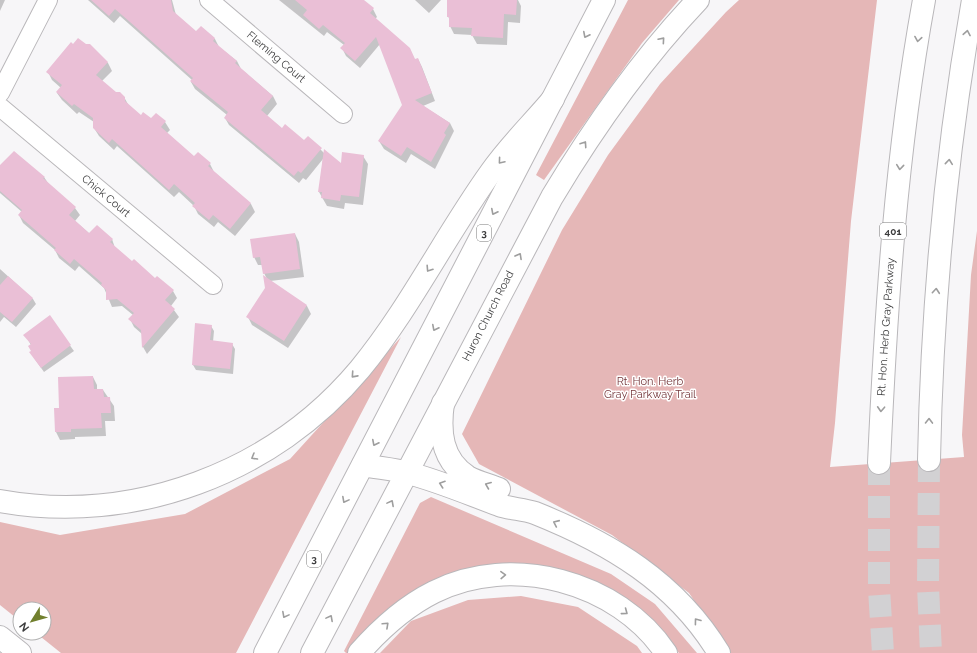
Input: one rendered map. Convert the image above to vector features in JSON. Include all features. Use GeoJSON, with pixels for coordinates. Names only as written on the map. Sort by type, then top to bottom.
{"type":"FeatureCollection","features":[{"type":"Feature","properties":{"kind":"highway","name":"3"},"geometry":{"type":"LineString","coordinates":[[265,653],[604,0]]}},
{"type":"Feature","properties":{"kind":"highway","name":"Huron Church Road"},"geometry":{"type":"LineString","coordinates":[[312,653],[511,271],[552,197],[578,154],[627,84],[698,0]]}},
{"type":"Feature","properties":{"kind":"highway","name":"Rt. Hon. Herb Gray Parkway"},"geometry":{"type":"LineString","coordinates":[[879,463],[883,359],[891,251],[902,144],[924,0]]}},
{"type":"Feature","properties":{"kind":"highway"},"geometry":{"type":"LineString","coordinates":[[929,460],[930,378],[942,230],[951,145],[974,0]]}},
{"type":"Feature","properties":{"kind":"highway"},"geometry":{"type":"LineString","coordinates":[[0,501],[48,506],[93,507],[128,503],[170,493],[202,483],[238,467],[269,449],[296,429],[342,389],[374,350],[393,324],[492,171],[553,99]]}},
{"type":"Feature","properties":{"kind":"highway"},"geometry":{"type":"LineString","coordinates":[[443,403],[440,429],[442,441],[444,449],[455,466],[469,478],[506,492],[533,512],[601,544],[641,568],[679,599],[695,617],[719,653]]}},
{"type":"Feature","properties":{"kind":"highway"},"geometry":{"type":"LineString","coordinates":[[363,465],[407,472],[502,506],[533,512]]}},
{"type":"Feature","properties":{"kind":"highway"},"geometry":{"type":"LineString","coordinates":[[359,653],[394,618],[413,603],[435,591],[459,582],[486,575],[508,574],[545,577],[568,583],[606,600],[647,630],[666,653]]}},
{"type":"Feature","properties":{"kind":"highway"},"geometry":{"type":"LineString","coordinates":[[0,637],[20,653]]}},
{"type":"Feature","properties":{"kind":"street"},"geometry":{"type":"LineString","coordinates":[[0,93],[48,0]]}},
{"type":"Feature","properties":{"kind":"street","name":"Fleming Court"},"geometry":{"type":"LineString","coordinates":[[209,0],[343,114]]}},
{"type":"Feature","properties":{"kind":"street","name":"Chick Court"},"geometry":{"type":"LineString","coordinates":[[0,107],[212,285]]}},
{"type":"Feature","properties":{"kind":"green space"},"geometry":{"type":"Polygon","coordinates":[[[628,0],[679,0],[642,43],[544,180],[536,175],[628,0]]]}},
{"type":"Feature","properties":{"kind":"green space","name":"Rt. Hon. Herb Gray Parkway Trail"},"geometry":{"type":"Polygon","coordinates":[[[739,0],[877,0],[851,221],[835,423],[830,467],[964,457],[962,435],[971,275],[977,231],[977,653],[730,653],[689,593],[612,535],[479,464],[462,434],[562,230],[608,155],[660,84],[726,12],[739,0]]]}},
{"type":"Feature","properties":{"kind":"green space"},"geometry":{"type":"Polygon","coordinates":[[[401,337],[236,653],[61,653],[46,641],[52,641],[52,601],[12,601],[12,615],[0,605],[0,522],[60,535],[185,514],[290,459],[401,337]]]}},
{"type":"Feature","properties":{"kind":"green space"},"geometry":{"type":"Polygon","coordinates":[[[431,497],[611,574],[655,604],[697,653],[679,653],[641,611],[591,584],[539,565],[481,566],[440,581],[351,653],[346,653],[344,651],[420,503],[431,497]]]}},
{"type":"Feature","properties":{"kind":"green space"},"geometry":{"type":"Polygon","coordinates":[[[521,596],[578,607],[637,646],[642,653],[380,653],[411,621],[468,600],[521,596]]]}},
{"type":"Feature","properties":{"kind":"building"},"geometry":{"type":"Polygon","coordinates":[[[91,0],[171,0],[173,11],[196,31],[201,26],[215,38],[213,41],[237,61],[235,63],[273,96],[261,110],[282,128],[285,124],[304,140],[308,136],[322,148],[301,173],[298,171],[294,176],[224,118],[228,112],[190,81],[193,78],[130,22],[115,9],[109,16],[91,0]]]}},
{"type":"Feature","properties":{"kind":"building"},"geometry":{"type":"Polygon","coordinates":[[[295,0],[364,0],[374,8],[370,13],[410,48],[415,59],[418,58],[432,93],[415,100],[450,123],[444,133],[446,135],[431,162],[407,147],[401,156],[378,141],[402,105],[376,37],[355,61],[340,48],[345,43],[323,25],[319,29],[303,15],[307,10],[295,0]]]}},
{"type":"Feature","properties":{"kind":"building"},"geometry":{"type":"Polygon","coordinates":[[[447,0],[517,0],[516,15],[504,14],[503,38],[471,36],[472,28],[449,27],[449,17],[447,17],[447,0]]]}},
{"type":"Feature","properties":{"kind":"building"},"geometry":{"type":"Polygon","coordinates":[[[78,38],[86,44],[90,44],[108,62],[96,75],[116,92],[120,92],[125,97],[125,101],[141,115],[143,112],[151,118],[156,113],[166,121],[161,127],[194,156],[198,152],[211,163],[208,166],[251,203],[230,229],[213,215],[209,220],[192,206],[195,203],[174,184],[169,190],[112,139],[109,143],[93,128],[93,118],[74,104],[72,106],[56,92],[62,85],[46,72],[71,42],[73,44],[78,38]]]}},
{"type":"Feature","properties":{"kind":"building"},"geometry":{"type":"Polygon","coordinates":[[[324,149],[341,163],[342,152],[364,155],[359,197],[341,195],[340,201],[321,198],[322,192],[318,192],[324,149]]]}},
{"type":"Feature","properties":{"kind":"building"},"geometry":{"type":"Polygon","coordinates":[[[14,151],[45,177],[43,178],[76,207],[69,215],[89,233],[97,225],[113,239],[110,242],[132,261],[134,259],[155,278],[157,276],[174,290],[165,300],[175,309],[142,348],[141,330],[128,319],[134,313],[117,299],[106,300],[106,290],[101,285],[102,283],[74,259],[70,264],[54,250],[56,248],[18,215],[22,210],[0,191],[0,165],[14,151]]]}},
{"type":"Feature","properties":{"kind":"building"},"geometry":{"type":"Polygon","coordinates":[[[295,233],[300,269],[263,274],[260,257],[253,258],[250,239],[295,233]]]}},
{"type":"Feature","properties":{"kind":"building"},"geometry":{"type":"Polygon","coordinates":[[[263,275],[307,305],[284,341],[246,317],[265,288],[263,275]]]}},
{"type":"Feature","properties":{"kind":"building"},"geometry":{"type":"Polygon","coordinates":[[[8,276],[33,298],[12,322],[0,312],[0,285],[8,276]]]}},
{"type":"Feature","properties":{"kind":"building"},"geometry":{"type":"Polygon","coordinates":[[[50,315],[71,345],[41,368],[29,352],[31,351],[28,346],[31,344],[23,335],[50,315]]]}},
{"type":"Feature","properties":{"kind":"building"},"geometry":{"type":"Polygon","coordinates":[[[195,323],[212,325],[210,340],[233,343],[230,369],[192,365],[195,323]]]}},
{"type":"Feature","properties":{"kind":"building"},"geometry":{"type":"Polygon","coordinates":[[[93,376],[94,389],[103,389],[104,397],[110,397],[111,413],[101,413],[102,428],[71,429],[71,432],[55,432],[54,408],[59,408],[58,377],[93,376]]]}},
{"type":"Feature","properties":{"kind":"tunnel"},"geometry":{"type":"LineString","coordinates":[[929,460],[928,586],[931,653]]}},
{"type":"Feature","properties":{"kind":"tunnel"},"geometry":{"type":"LineString","coordinates":[[879,463],[879,589],[883,653]]}}]}
